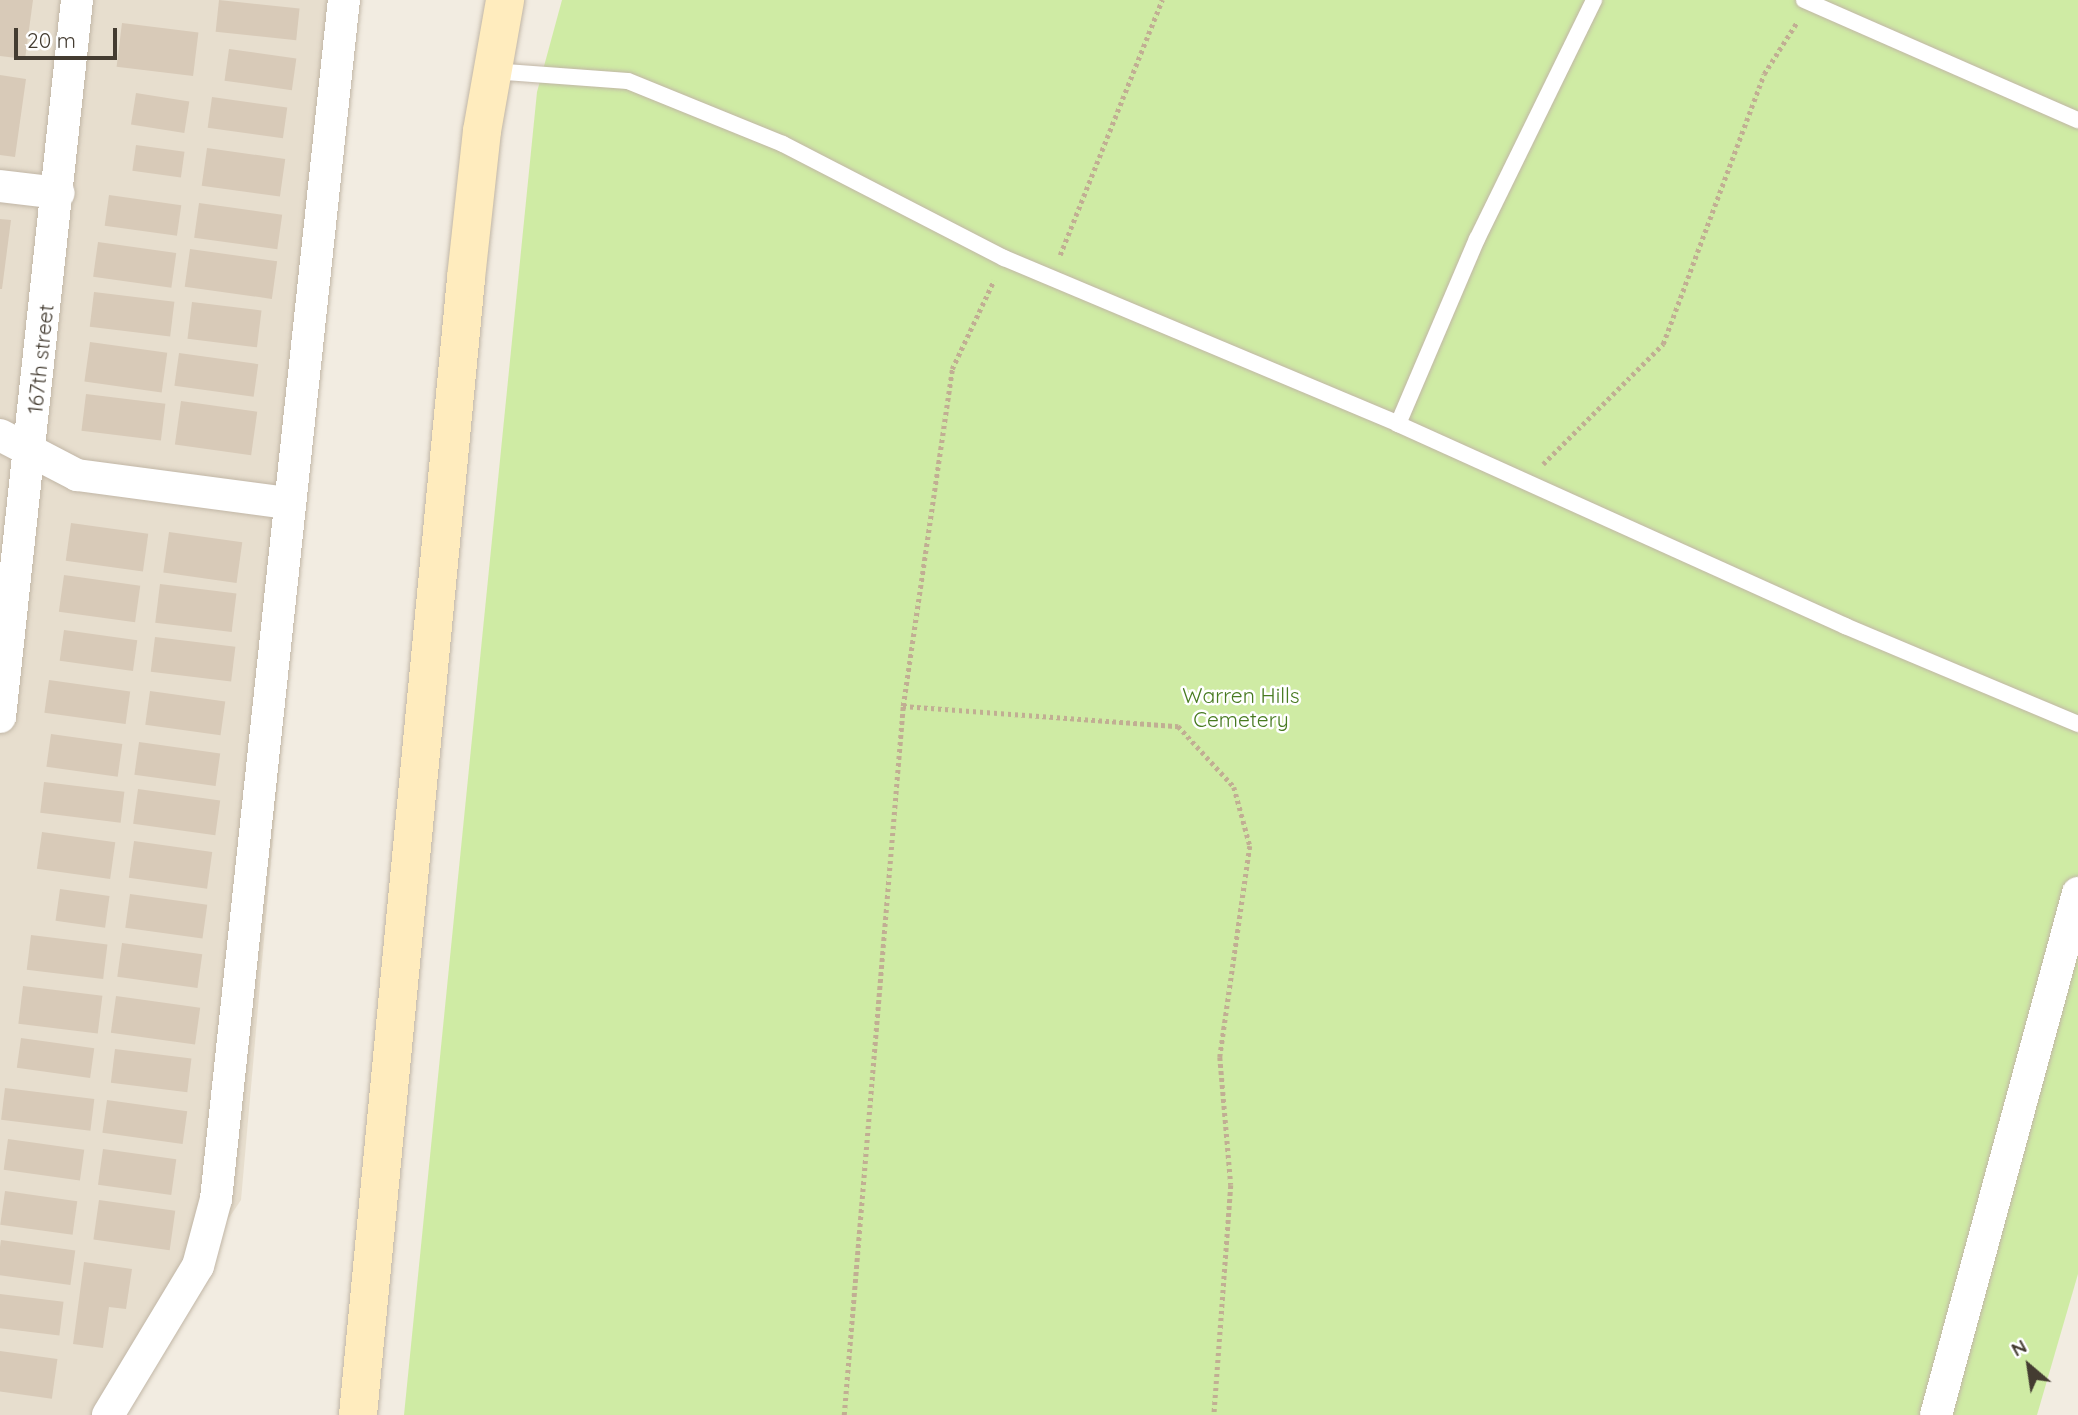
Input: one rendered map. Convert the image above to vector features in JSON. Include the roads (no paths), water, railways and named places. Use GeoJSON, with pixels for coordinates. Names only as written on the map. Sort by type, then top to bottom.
{"type":"FeatureCollection","features":[{"type":"Feature","properties":{"kind":"street","name":"167th street"},"geometry":{"type":"LineString","coordinates":[[0,717],[59,193],[76,0]]}},
{"type":"Feature","properties":{"kind":"street"},"geometry":{"type":"LineString","coordinates":[[108,1415],[198,1266],[216,1199],[288,503],[344,0]]}},
{"type":"Feature","properties":{"kind":"street"},"geometry":{"type":"LineString","coordinates":[[358,1415],[452,413],[492,71],[505,0]]}},
{"type":"Feature","properties":{"kind":"street"},"geometry":{"type":"LineString","coordinates":[[0,186],[59,193]]}},
{"type":"Feature","properties":{"kind":"street"},"geometry":{"type":"LineString","coordinates":[[0,435],[30,453],[77,475],[109,482],[288,503]]}},
{"type":"Feature","properties":{"kind":"street"},"geometry":{"type":"LineString","coordinates":[[1936,1415],[2078,893]]}},
{"type":"Feature","properties":{"kind":"lane"},"geometry":{"type":"LineString","coordinates":[[1398,424],[1477,239],[1594,0]]}},
{"type":"Feature","properties":{"kind":"lane"},"geometry":{"type":"LineString","coordinates":[[1807,1],[2078,121]]}},
{"type":"Feature","properties":{"kind":"lane"},"geometry":{"type":"LineString","coordinates":[[492,71],[628,81],[783,144],[1004,258],[1398,424],[1845,626],[2078,724]]}},
{"type":"Feature","properties":{"kind":"park label","name":"Warren Hills Cemetery"},"geometry":{"type":"Point","coordinates":[1241,707]}}]}
